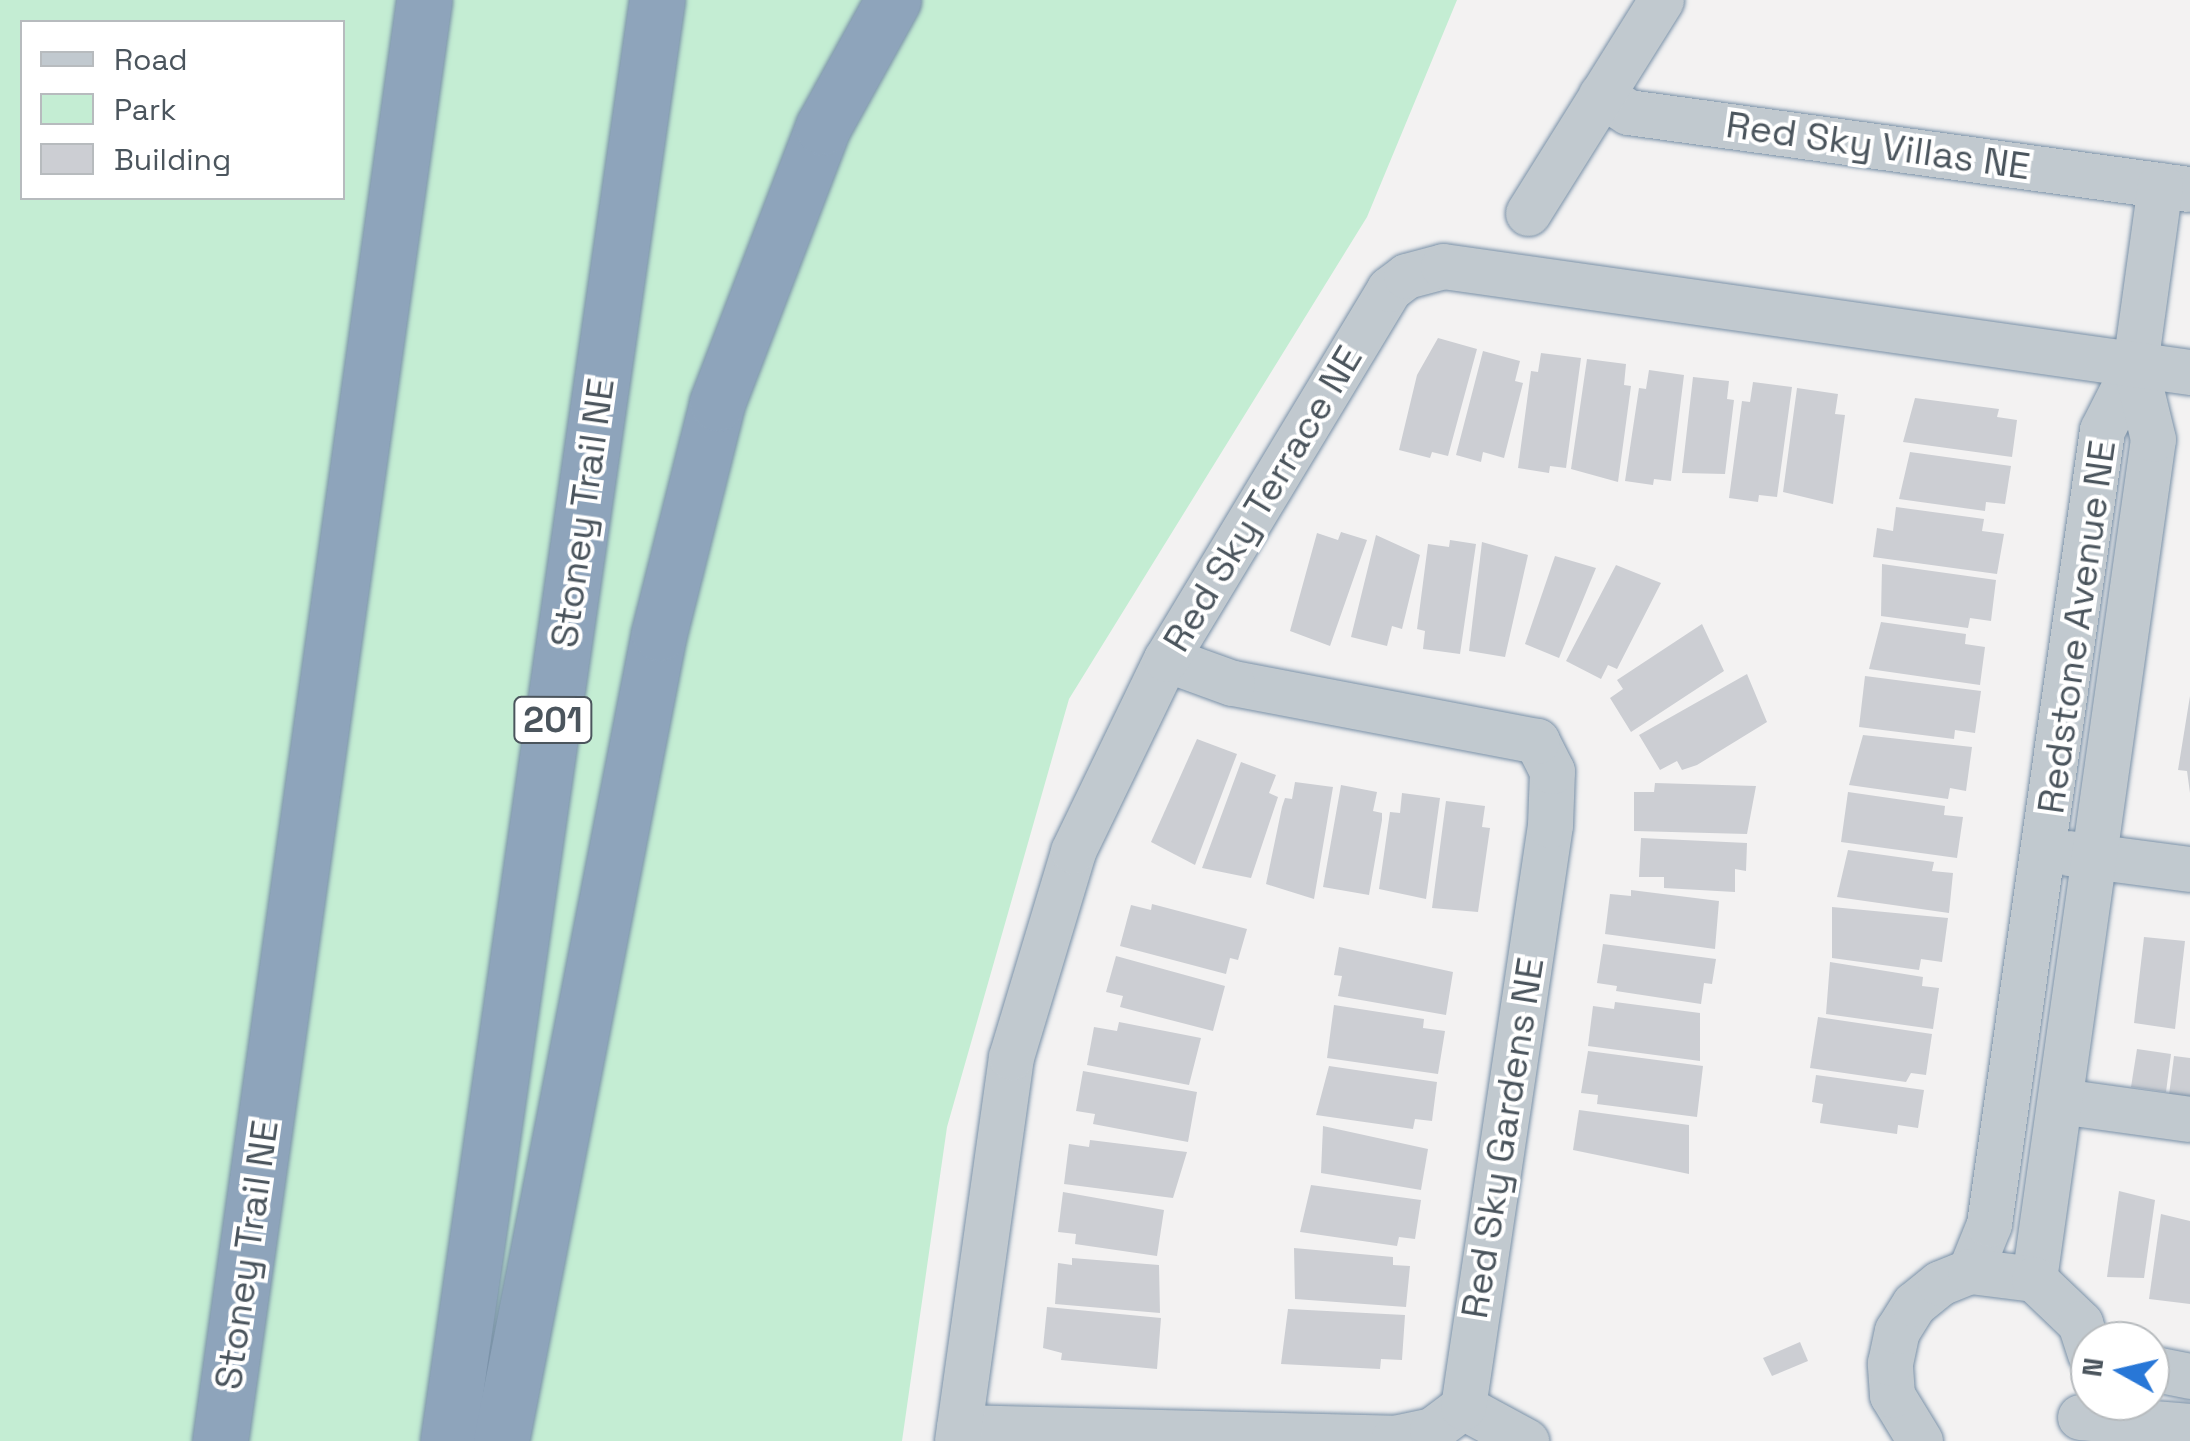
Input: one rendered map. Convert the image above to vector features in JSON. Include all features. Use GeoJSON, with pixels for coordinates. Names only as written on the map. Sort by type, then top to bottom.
{"type":"FeatureCollection","features":[{"type":"Feature","properties":{"kind":"highway","name":"Stoney Trail NE"},"geometry":{"type":"LineString","coordinates":[[220,1441],[424,0]]}},
{"type":"Feature","properties":{"kind":"highway","name":"Stoney Trail NE"},"geometry":{"type":"LineString","coordinates":[[448,1441],[656,0]]}},
{"type":"Feature","properties":{"kind":"highway"},"geometry":{"type":"LineString","coordinates":[[500,1441],[659,632],[717,404],[823,127],[893,0]]}},
{"type":"Feature","properties":{"kind":"street"},"geometry":{"type":"LineString","coordinates":[[1528,213],[1661,0]]}},
{"type":"Feature","properties":{"kind":"street","name":"Red Sky Villas NE"},"geometry":{"type":"LineString","coordinates":[[1601,96],[1628,112],[2175,187],[2135,365]]}},
{"type":"Feature","properties":{"kind":"street","name":"Red Sky Terrace NE"},"geometry":{"type":"LineString","coordinates":[[958,1434],[1011,1057],[1074,851],[1166,659],[1389,289],[1422,269],[1443,266],[2190,372]]}},
{"type":"Feature","properties":{"kind":"street","name":"Redstone Avenue NE"},"geometry":{"type":"LineString","coordinates":[[1970,1271],[1989,1224],[2046,850],[2102,430],[2135,365]]}},
{"type":"Feature","properties":{"kind":"street","name":"Redstone Avenue NE"},"geometry":{"type":"LineString","coordinates":[[2034,1278],[2153,439],[2135,365]]}},
{"type":"Feature","properties":{"kind":"street","name":"Red Sky Gardens NE"},"geometry":{"type":"LineString","coordinates":[[1166,659],[1232,683],[1537,741],[1552,771],[1550,825],[1462,1407]]}},
{"type":"Feature","properties":{"kind":"street"},"geometry":{"type":"LineString","coordinates":[[2046,850],[2190,869]]}},
{"type":"Feature","properties":{"kind":"street"},"geometry":{"type":"LineString","coordinates":[[2060,1101],[2190,1120]]}},
{"type":"Feature","properties":{"kind":"street"},"geometry":{"type":"LineString","coordinates":[[1920,1441],[1892,1395],[1890,1362],[1897,1331],[1914,1304],[1970,1271],[2034,1278],[2060,1297],[2077,1321]]}},
{"type":"Feature","properties":{"kind":"street"},"geometry":{"type":"LineString","coordinates":[[958,1434],[1394,1438],[1432,1430],[1462,1407],[1526,1441]]}},
{"type":"Feature","properties":{"kind":"street"},"geometry":{"type":"LineString","coordinates":[[2143,1421],[2190,1426]]}},
{"type":"Feature","properties":{"kind":"green space"},"geometry":{"type":"Polygon","coordinates":[[[0,0],[1457,0],[1367,217],[1069,699],[947,1127],[902,1441],[0,1441],[0,0]]]}},
{"type":"Feature","properties":{"kind":"building"},"geometry":{"type":"Polygon","coordinates":[[[1438,338],[1477,349],[1448,456],[1432,452],[1430,458],[1399,450],[1417,375],[1438,338]]]}},
{"type":"Feature","properties":{"kind":"building"},"geometry":{"type":"Polygon","coordinates":[[[1483,351],[1520,361],[1515,381],[1523,383],[1504,458],[1483,452],[1481,462],[1456,455],[1483,351]]]}},
{"type":"Feature","properties":{"kind":"building"},"geometry":{"type":"Polygon","coordinates":[[[1541,353],[1581,358],[1566,468],[1550,466],[1549,473],[1518,468],[1531,371],[1538,372],[1541,353]]]}},
{"type":"Feature","properties":{"kind":"building"},"geometry":{"type":"Polygon","coordinates":[[[1587,359],[1626,364],[1624,385],[1631,386],[1618,482],[1571,469],[1587,359]]]}},
{"type":"Feature","properties":{"kind":"building"},"geometry":{"type":"Polygon","coordinates":[[[1649,370],[1684,375],[1671,481],[1654,479],[1653,485],[1625,481],[1639,388],[1646,389],[1649,370]]]}},
{"type":"Feature","properties":{"kind":"building"},"geometry":{"type":"Polygon","coordinates":[[[1693,377],[1729,381],[1727,399],[1734,400],[1725,474],[1682,473],[1693,377]]]}},
{"type":"Feature","properties":{"kind":"building"},"geometry":{"type":"Polygon","coordinates":[[[1753,382],[1792,387],[1777,497],[1759,495],[1758,502],[1729,498],[1742,401],[1750,402],[1753,382]]]}},
{"type":"Feature","properties":{"kind":"building"},"geometry":{"type":"Polygon","coordinates":[[[1797,388],[1838,394],[1835,414],[1845,415],[1833,504],[1783,492],[1797,388]]]}},
{"type":"Feature","properties":{"kind":"building"},"geometry":{"type":"Polygon","coordinates":[[[1915,398],[1999,409],[1997,417],[2017,420],[2012,457],[1903,442],[1915,398]]]}},
{"type":"Feature","properties":{"kind":"building"},"geometry":{"type":"Polygon","coordinates":[[[1910,452],[2011,466],[2005,504],[1986,502],[1985,511],[1899,499],[1910,452]]]}},
{"type":"Feature","properties":{"kind":"building"},"geometry":{"type":"Polygon","coordinates":[[[1896,507],[1984,519],[1982,531],[2004,534],[1997,574],[1873,557],[1877,528],[1893,531],[1896,507]]]}},
{"type":"Feature","properties":{"kind":"building"},"geometry":{"type":"Polygon","coordinates":[[[1341,532],[1367,540],[1330,646],[1290,631],[1317,533],[1338,540],[1341,532]]]}},
{"type":"Feature","properties":{"kind":"building"},"geometry":{"type":"Polygon","coordinates":[[[1376,535],[1420,555],[1402,629],[1392,626],[1387,646],[1351,637],[1376,535]]]}},
{"type":"Feature","properties":{"kind":"building"},"geometry":{"type":"Polygon","coordinates":[[[1450,540],[1476,544],[1460,654],[1423,649],[1425,631],[1417,629],[1428,544],[1449,547],[1450,540]]]}},
{"type":"Feature","properties":{"kind":"building"},"geometry":{"type":"Polygon","coordinates":[[[1482,542],[1528,555],[1505,657],[1469,651],[1482,542]]]}},
{"type":"Feature","properties":{"kind":"building"},"geometry":{"type":"Polygon","coordinates":[[[1555,556],[1596,568],[1559,658],[1525,644],[1555,556]]]}},
{"type":"Feature","properties":{"kind":"building"},"geometry":{"type":"Polygon","coordinates":[[[1882,564],[1996,580],[1991,621],[1970,618],[1968,628],[1881,616],[1882,564]]]}},
{"type":"Feature","properties":{"kind":"building"},"geometry":{"type":"Polygon","coordinates":[[[1616,565],[1661,583],[1617,669],[1608,665],[1601,679],[1566,661],[1616,565]]]}},
{"type":"Feature","properties":{"kind":"building"},"geometry":{"type":"Polygon","coordinates":[[[1881,622],[1966,634],[1965,644],[1985,647],[1980,685],[1869,669],[1881,622]]]}},
{"type":"Feature","properties":{"kind":"building"},"geometry":{"type":"Polygon","coordinates":[[[1702,624],[1724,671],[1631,732],[1610,698],[1623,689],[1617,680],[1702,624]]]}},
{"type":"Feature","properties":{"kind":"building"},"geometry":{"type":"Polygon","coordinates":[[[1747,674],[1767,722],[1697,765],[1682,770],[1677,761],[1660,770],[1639,735],[1747,674]]]}},
{"type":"Feature","properties":{"kind":"building"},"geometry":{"type":"Polygon","coordinates":[[[1865,676],[1981,691],[1975,733],[1955,730],[1954,739],[1859,727],[1865,676]]]}},
{"type":"Feature","properties":{"kind":"building"},"geometry":{"type":"Polygon","coordinates":[[[2190,696],[2190,793],[2187,771],[2178,770],[2190,696]]]}},
{"type":"Feature","properties":{"kind":"building"},"geometry":{"type":"Polygon","coordinates":[[[1863,735],[1972,747],[1966,791],[1950,788],[1948,799],[1849,785],[1863,735]]]}},
{"type":"Feature","properties":{"kind":"building"},"geometry":{"type":"Polygon","coordinates":[[[1197,739],[1237,754],[1195,865],[1151,842],[1197,739]]]}},
{"type":"Feature","properties":{"kind":"building"},"geometry":{"type":"Polygon","coordinates":[[[1241,762],[1276,775],[1269,793],[1278,797],[1251,878],[1202,868],[1241,762]]]}},
{"type":"Feature","properties":{"kind":"building"},"geometry":{"type":"Polygon","coordinates":[[[1295,782],[1333,787],[1314,899],[1266,884],[1282,807],[1285,798],[1292,799],[1295,782]]]}},
{"type":"Feature","properties":{"kind":"building"},"geometry":{"type":"Polygon","coordinates":[[[1655,783],[1756,786],[1747,834],[1634,831],[1634,792],[1654,792],[1655,783]]]}},
{"type":"Feature","properties":{"kind":"building"},"geometry":{"type":"Polygon","coordinates":[[[1341,785],[1377,792],[1373,811],[1382,813],[1382,820],[1369,895],[1323,887],[1341,785]]]}},
{"type":"Feature","properties":{"kind":"building"},"geometry":{"type":"Polygon","coordinates":[[[1848,792],[1945,806],[1944,815],[1963,817],[1957,858],[1841,842],[1848,792]]]}},
{"type":"Feature","properties":{"kind":"building"},"geometry":{"type":"Polygon","coordinates":[[[1402,793],[1440,798],[1426,899],[1379,889],[1390,812],[1400,813],[1402,793]]]}},
{"type":"Feature","properties":{"kind":"building"},"geometry":{"type":"Polygon","coordinates":[[[1446,801],[1485,806],[1482,827],[1490,828],[1478,912],[1432,908],[1446,801]]]}},
{"type":"Feature","properties":{"kind":"building"},"geometry":{"type":"Polygon","coordinates":[[[1641,838],[1747,843],[1746,871],[1735,869],[1735,892],[1664,888],[1664,877],[1639,877],[1641,838]]]}},
{"type":"Feature","properties":{"kind":"building"},"geometry":{"type":"Polygon","coordinates":[[[1848,850],[1934,862],[1932,871],[1953,873],[1949,913],[1837,897],[1848,850]]]}},
{"type":"Feature","properties":{"kind":"building"},"geometry":{"type":"Polygon","coordinates":[[[1631,890],[1719,901],[1715,949],[1605,934],[1610,894],[1631,896],[1631,890]]]}},
{"type":"Feature","properties":{"kind":"building"},"geometry":{"type":"Polygon","coordinates":[[[1152,904],[1247,929],[1238,960],[1230,958],[1226,974],[1120,946],[1131,905],[1151,910],[1152,904]]]}},
{"type":"Feature","properties":{"kind":"building"},"geometry":{"type":"Polygon","coordinates":[[[1832,907],[1948,918],[1942,962],[1921,959],[1919,970],[1832,958],[1832,907]]]}},
{"type":"Feature","properties":{"kind":"building"},"geometry":{"type":"Polygon","coordinates":[[[2144,937],[2185,941],[2175,1029],[2134,1023],[2144,937]]]}},
{"type":"Feature","properties":{"kind":"building"},"geometry":{"type":"Polygon","coordinates":[[[1603,944],[1716,959],[1712,984],[1704,983],[1701,1004],[1616,991],[1617,986],[1597,983],[1603,944]]]}},
{"type":"Feature","properties":{"kind":"building"},"geometry":{"type":"Polygon","coordinates":[[[1339,947],[1453,972],[1446,1015],[1338,996],[1342,976],[1334,975],[1339,947]]]}},
{"type":"Feature","properties":{"kind":"building"},"geometry":{"type":"Polygon","coordinates":[[[1116,956],[1225,986],[1213,1031],[1120,1007],[1123,996],[1106,992],[1116,956]]]}},
{"type":"Feature","properties":{"kind":"building"},"geometry":{"type":"Polygon","coordinates":[[[1830,962],[1923,977],[1922,986],[1939,988],[1933,1029],[1826,1014],[1830,962]]]}},
{"type":"Feature","properties":{"kind":"building"},"geometry":{"type":"Polygon","coordinates":[[[1615,1002],[1700,1013],[1700,1061],[1588,1046],[1593,1006],[1614,1009],[1615,1002]]]}},
{"type":"Feature","properties":{"kind":"building"},"geometry":{"type":"Polygon","coordinates":[[[1334,1005],[1424,1019],[1423,1028],[1445,1031],[1438,1074],[1327,1058],[1334,1005]]]}},
{"type":"Feature","properties":{"kind":"building"},"geometry":{"type":"Polygon","coordinates":[[[1818,1017],[1932,1034],[1926,1075],[1911,1073],[1906,1082],[1810,1068],[1818,1017]]]}},
{"type":"Feature","properties":{"kind":"building"},"geometry":{"type":"Polygon","coordinates":[[[1119,1022],[1201,1038],[1189,1085],[1087,1065],[1094,1027],[1117,1031],[1119,1022]]]}},
{"type":"Feature","properties":{"kind":"building"},"geometry":{"type":"Polygon","coordinates":[[[2137,1049],[2171,1054],[2166,1092],[2131,1087],[2137,1049]]]}},
{"type":"Feature","properties":{"kind":"building"},"geometry":{"type":"Polygon","coordinates":[[[1588,1051],[1703,1066],[1697,1117],[1597,1104],[1598,1095],[1581,1093],[1588,1051]]]}},
{"type":"Feature","properties":{"kind":"building"},"geometry":{"type":"Polygon","coordinates":[[[2174,1056],[2190,1058],[2190,1098],[2169,1095],[2174,1056]]]}},
{"type":"Feature","properties":{"kind":"building"},"geometry":{"type":"Polygon","coordinates":[[[1329,1066],[1437,1082],[1432,1121],[1415,1119],[1413,1129],[1316,1115],[1329,1066]]]}},
{"type":"Feature","properties":{"kind":"building"},"geometry":{"type":"Polygon","coordinates":[[[1083,1071],[1197,1092],[1188,1142],[1093,1124],[1095,1114],[1076,1111],[1083,1071]]]}},
{"type":"Feature","properties":{"kind":"building"},"geometry":{"type":"Polygon","coordinates":[[[1816,1075],[1924,1090],[1918,1128],[1898,1125],[1897,1134],[1820,1123],[1823,1104],[1812,1102],[1816,1075]]]}},
{"type":"Feature","properties":{"kind":"building"},"geometry":{"type":"Polygon","coordinates":[[[1579,1110],[1689,1125],[1689,1174],[1573,1150],[1579,1110]]]}},
{"type":"Feature","properties":{"kind":"building"},"geometry":{"type":"Polygon","coordinates":[[[1323,1126],[1428,1149],[1421,1190],[1321,1173],[1323,1126]]]}},
{"type":"Feature","properties":{"kind":"building"},"geometry":{"type":"Polygon","coordinates":[[[1090,1140],[1187,1152],[1173,1198],[1064,1184],[1069,1144],[1089,1147],[1090,1140]]]}},
{"type":"Feature","properties":{"kind":"building"},"geometry":{"type":"Polygon","coordinates":[[[1311,1185],[1421,1200],[1415,1239],[1399,1237],[1397,1246],[1300,1232],[1311,1185]]]}},
{"type":"Feature","properties":{"kind":"building"},"geometry":{"type":"Polygon","coordinates":[[[2119,1191],[2155,1200],[2144,1278],[2107,1277],[2119,1191]]]}},
{"type":"Feature","properties":{"kind":"building"},"geometry":{"type":"Polygon","coordinates":[[[1063,1192],[1164,1210],[1157,1256],[1075,1244],[1076,1234],[1058,1232],[1063,1192]]]}},
{"type":"Feature","properties":{"kind":"building"},"geometry":{"type":"Polygon","coordinates":[[[2161,1214],[2190,1221],[2190,1304],[2149,1299],[2161,1214]]]}},
{"type":"Feature","properties":{"kind":"building"},"geometry":{"type":"Polygon","coordinates":[[[1294,1248],[1393,1257],[1393,1265],[1410,1266],[1406,1307],[1295,1299],[1294,1248]]]}},
{"type":"Feature","properties":{"kind":"building"},"geometry":{"type":"Polygon","coordinates":[[[1072,1258],[1159,1265],[1160,1313],[1055,1304],[1058,1263],[1072,1265],[1072,1258]]]}},
{"type":"Feature","properties":{"kind":"building"},"geometry":{"type":"Polygon","coordinates":[[[1047,1307],[1161,1318],[1157,1369],[1061,1360],[1062,1353],[1043,1348],[1047,1307]]]}},
{"type":"Feature","properties":{"kind":"building"},"geometry":{"type":"Polygon","coordinates":[[[1288,1309],[1405,1315],[1402,1360],[1381,1359],[1380,1369],[1281,1364],[1288,1309]]]}},
{"type":"Feature","properties":{"kind":"building"},"geometry":{"type":"Polygon","coordinates":[[[1800,1342],[1808,1361],[1772,1376],[1763,1358],[1800,1342]]]}}]}
